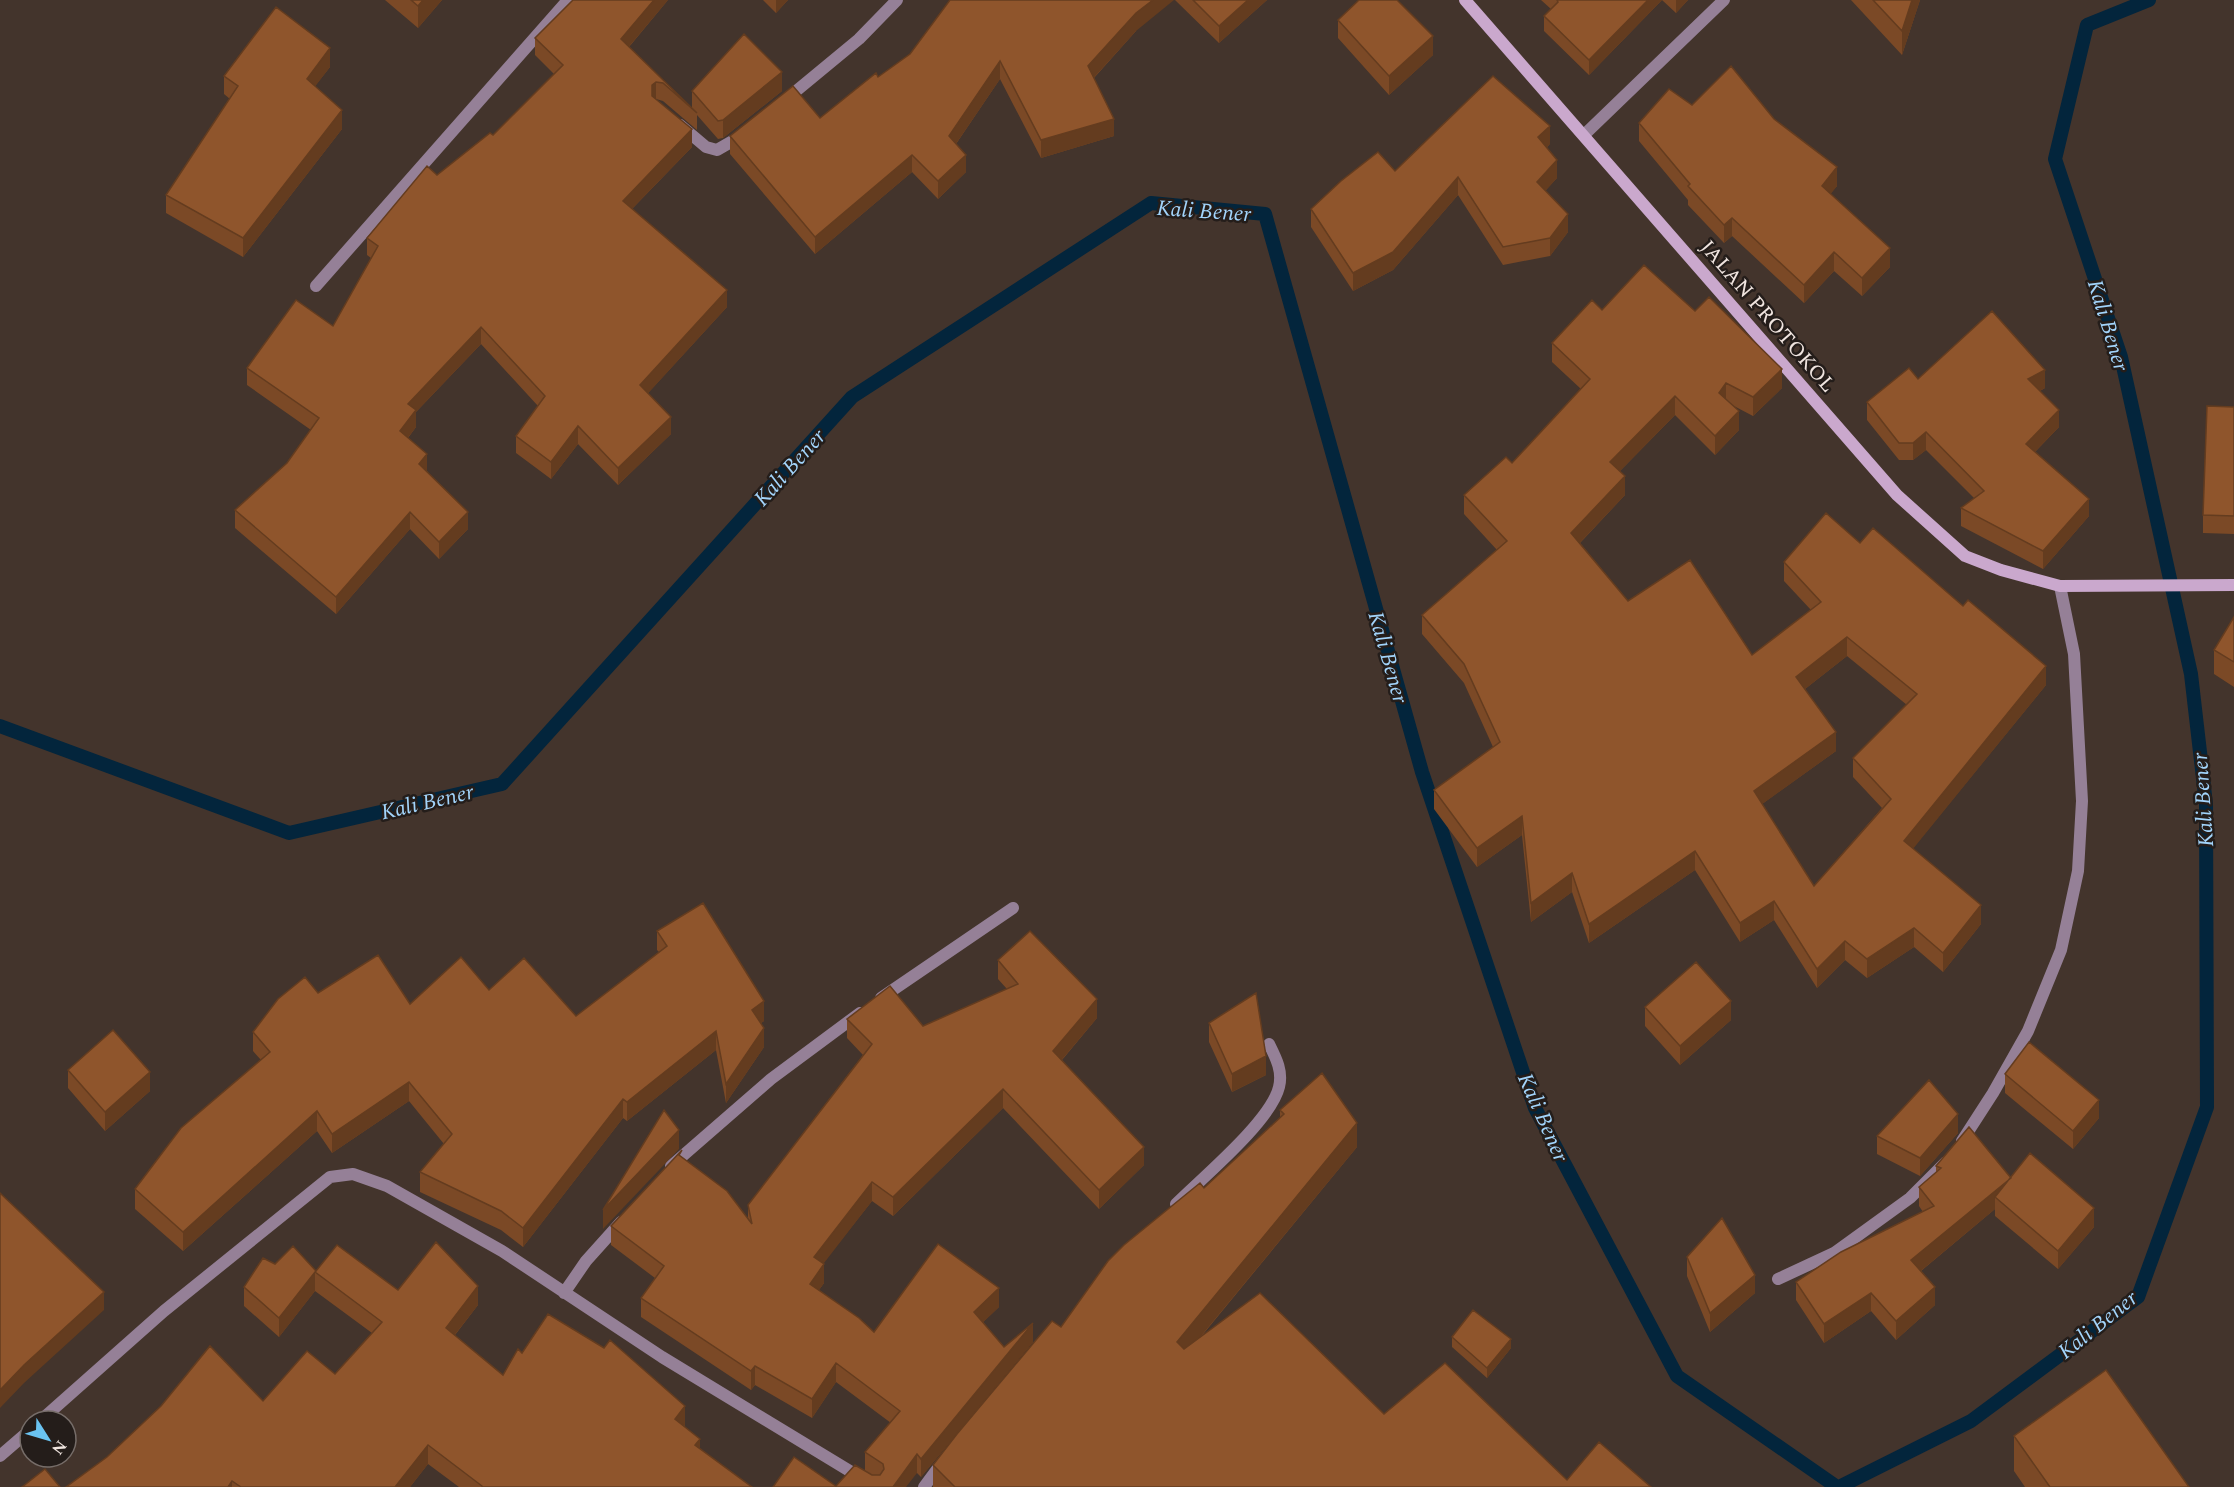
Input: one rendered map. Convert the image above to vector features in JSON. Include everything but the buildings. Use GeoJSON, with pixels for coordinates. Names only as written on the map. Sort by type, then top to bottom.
{"type":"FeatureCollection","features":[{"type":"Feature","properties":{"kind":"street"},"geometry":{"type":"LineString","coordinates":[[316,286],[568,0]]}},
{"type":"Feature","properties":{"kind":"street"},"geometry":{"type":"LineString","coordinates":[[777,107],[859,39],[897,0]]}},
{"type":"Feature","properties":{"kind":"street","name":"JALAN PROTOKOL"},"geometry":{"type":"LineString","coordinates":[[1465,0],[1585,134],[1897,495],[1965,556],[2001,570],[2060,586],[2085,584],[2234,585]]}},
{"type":"Feature","properties":{"kind":"street"},"geometry":{"type":"LineString","coordinates":[[1585,134],[1724,0]]}},
{"type":"Feature","properties":{"kind":"street"},"geometry":{"type":"LineString","coordinates":[[667,115],[706,147],[717,150],[750,130]]}},
{"type":"Feature","properties":{"kind":"street"},"geometry":{"type":"LineString","coordinates":[[1778,1280],[1834,1253],[1910,1198],[1952,1155],[1993,1093],[2028,1031],[2061,950],[2078,871],[2082,801],[2074,654],[2060,586]]}},
{"type":"Feature","properties":{"kind":"street"},"geometry":{"type":"LineString","coordinates":[[663,1173],[720,1121],[781,1071],[847,1022],[1013,908]]}},
{"type":"Feature","properties":{"kind":"street"},"geometry":{"type":"LineString","coordinates":[[1170,1210],[1266,1112],[1279,1088],[1280,1067],[1269,1044]]}},
{"type":"Feature","properties":{"kind":"street"},"geometry":{"type":"LineString","coordinates":[[54,1409],[164,1311],[330,1177],[353,1174],[387,1186],[502,1251],[662,1357],[876,1487]]}},
{"type":"Feature","properties":{"kind":"street"},"geometry":{"type":"LineString","coordinates":[[564,1293],[586,1261],[629,1213]]}},
{"type":"Feature","properties":{"kind":"street"},"geometry":{"type":"LineString","coordinates":[[0,1456],[18,1440]]}},
{"type":"Feature","properties":{"kind":"street"},"geometry":{"type":"LineString","coordinates":[[924,1487],[952,1450]]}},
{"type":"Feature","properties":{"kind":"waterway","name":"Kali Bener"},"geometry":{"type":"LineString","coordinates":[[1839,1487],[1971,1421],[2138,1297],[2207,1107],[2206,804],[2191,674],[2121,357],[2055,159],[2087,25],[2149,0]]}},
{"type":"Feature","properties":{"kind":"waterway","name":"Kali Bener"},"geometry":{"type":"LineString","coordinates":[[0,726],[289,833],[502,784],[852,397],[1151,203],[1265,214],[1422,772],[1535,1108],[1677,1376],[1837,1487]]}}]}
